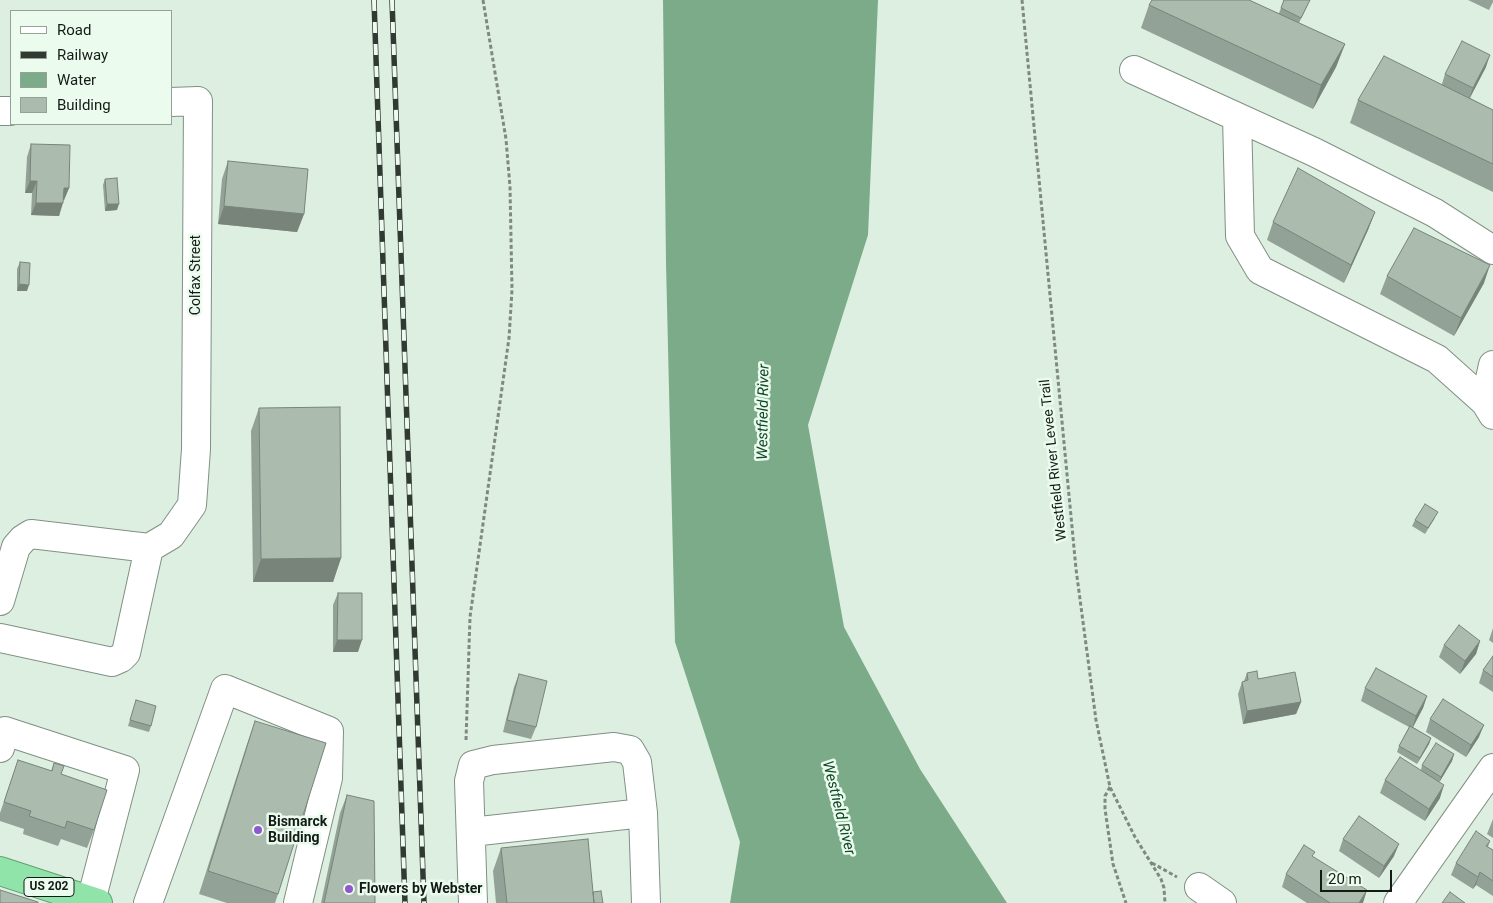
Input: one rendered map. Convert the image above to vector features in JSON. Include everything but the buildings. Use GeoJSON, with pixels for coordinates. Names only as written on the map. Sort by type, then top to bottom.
{"type":"FeatureCollection","features":[{"type":"Feature","properties":{"kind":"highway","name":"US 202"},"geometry":{"type":"LineString","coordinates":[[0,871],[95,902]]}},
{"type":"Feature","properties":{"kind":"street"},"geometry":{"type":"LineString","coordinates":[[1134,70],[1314,152],[1435,213],[1493,250]]}},
{"type":"Feature","properties":{"kind":"street","name":"Colfax Street"},"geometry":{"type":"LineString","coordinates":[[149,548],[171,535],[192,505],[196,450],[198,101],[172,102]]}},
{"type":"Feature","properties":{"kind":"street"},"geometry":{"type":"LineString","coordinates":[[1237,117],[1240,236],[1260,270],[1437,359],[1489,409]]}},
{"type":"Feature","properties":{"kind":"street"},"geometry":{"type":"LineString","coordinates":[[1489,409],[1493,365]]}},
{"type":"Feature","properties":{"kind":"street"},"geometry":{"type":"LineString","coordinates":[[0,600],[16,547],[23,539],[32,534],[149,548],[126,653],[121,658],[112,662],[0,638]]}},
{"type":"Feature","properties":{"kind":"street"},"geometry":{"type":"LineString","coordinates":[[148,903],[225,689],[329,731],[328,778],[298,903]]}},
{"type":"Feature","properties":{"kind":"street"},"geometry":{"type":"LineString","coordinates":[[0,748],[5,731],[125,770],[95,902]]}},
{"type":"Feature","properties":{"kind":"street"},"geometry":{"type":"LineString","coordinates":[[473,903],[469,774],[473,765],[493,760],[623,747],[630,750],[637,762],[643,813],[646,903]]}},
{"type":"Feature","properties":{"kind":"street"},"geometry":{"type":"LineString","coordinates":[[1398,903],[1493,768]]}},
{"type":"Feature","properties":{"kind":"street"},"geometry":{"type":"LineString","coordinates":[[471,832],[643,813]]}},
{"type":"Feature","properties":{"kind":"street"},"geometry":{"type":"LineString","coordinates":[[1199,887],[1222,903]]}},
{"type":"Feature","properties":{"kind":"path"},"geometry":{"type":"LineString","coordinates":[[473,765],[466,738],[470,617],[507,348],[512,290],[510,187],[506,139],[483,0]]}},
{"type":"Feature","properties":{"kind":"path","name":"Westfield River Levee Trail"},"geometry":{"type":"LineString","coordinates":[[1022,0],[1076,569],[1096,720],[1110,787],[1135,837],[1161,879],[1165,903]]}},
{"type":"Feature","properties":{"kind":"path"},"geometry":{"type":"LineString","coordinates":[[1110,787],[1105,796],[1106,818],[1113,864],[1126,903]]}},
{"type":"Feature","properties":{"kind":"water","name":"Westfield River"},"geometry":{"type":"Polygon","coordinates":[[[663,0],[878,0],[868,235],[808,425],[844,627],[920,769],[1007,903],[730,903],[740,842],[675,642],[666,263],[663,0]]]}},
{"type":"Feature","properties":{"kind":"railway"},"geometry":{"type":"LineString","coordinates":[[374,0],[405,903]]}},
{"type":"Feature","properties":{"kind":"railway"},"geometry":{"type":"LineString","coordinates":[[392,0],[424,903]]}},
{"type":"Feature","properties":{"kind":"place","name":"Bismarck Building"},"geometry":{"type":"Point","coordinates":[258,830]}},
{"type":"Feature","properties":{"kind":"place","name":"Flowers by Webster"},"geometry":{"type":"Point","coordinates":[349,889]}}]}
